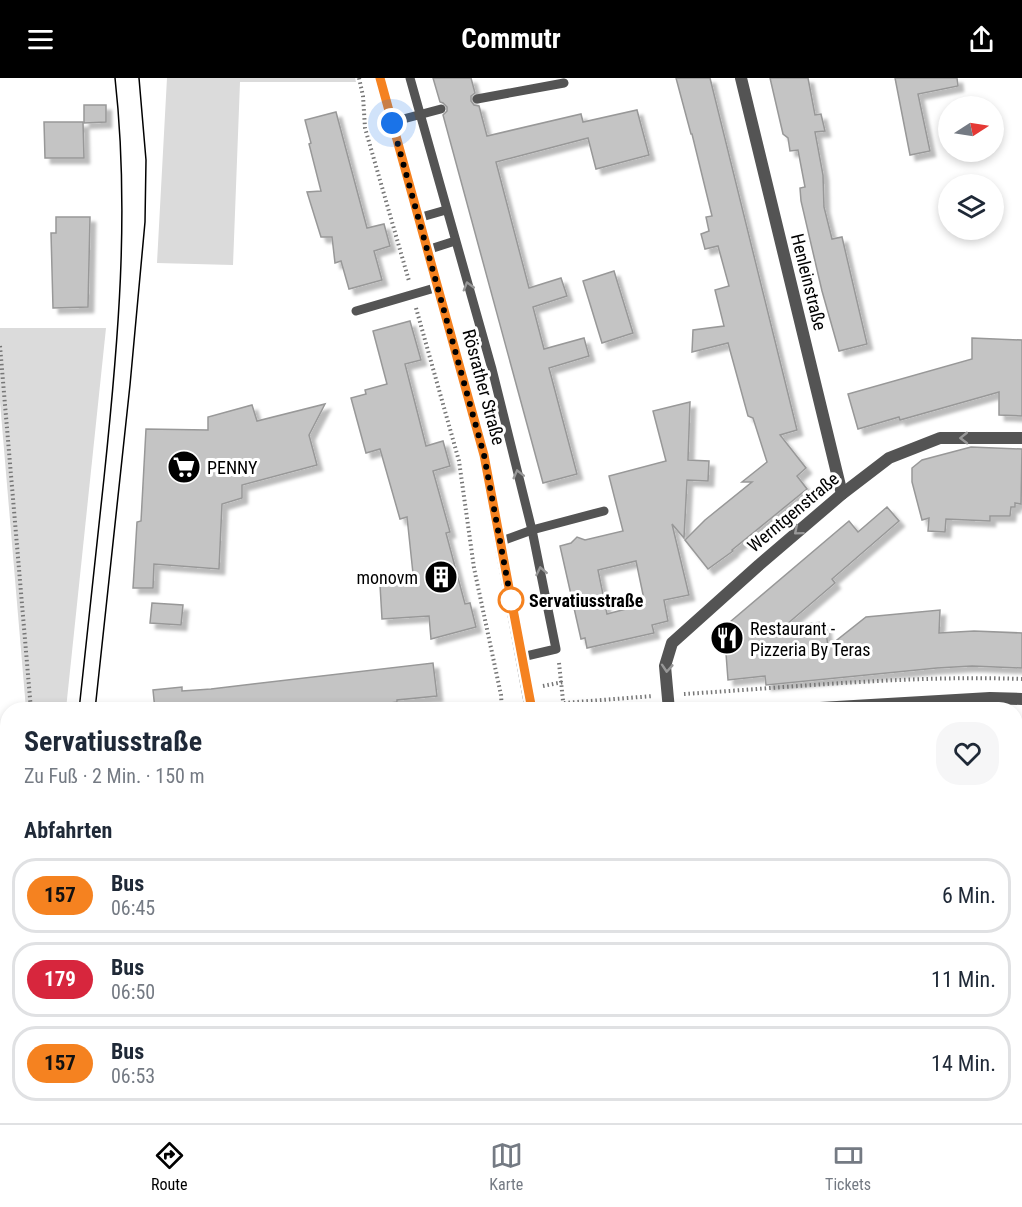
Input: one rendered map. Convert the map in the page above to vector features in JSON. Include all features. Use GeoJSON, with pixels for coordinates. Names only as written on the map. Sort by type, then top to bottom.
{"type":"FeatureCollection","features":[{"type":"Feature","properties":{"kind":"main road","name":"Rösrather Straße"},"geometry":{"type":"LineString","coordinates":[[380,78],[484,455],[530,702]]}},
{"type":"Feature","properties":{"kind":"street","name":"Henleinstraße"},"geometry":{"type":"LineString","coordinates":[[741,78],[842,494]]}},
{"type":"Feature","properties":{"kind":"street","name":"Werntgenstraße"},"geometry":{"type":"LineString","coordinates":[[668,702],[665,666],[672,643],[842,494],[889,458],[939,438],[1022,438]]}},
{"type":"Feature","properties":{"kind":"street"},"geometry":{"type":"LineString","coordinates":[[922,702],[990,698],[1022,699]]}},
{"type":"Feature","properties":{"kind":"lane"},"geometry":{"type":"LineString","coordinates":[[410,78],[492,369],[532,530],[556,649],[522,657]]}},
{"type":"Feature","properties":{"kind":"lane"},"geometry":{"type":"LineString","coordinates":[[477,99],[564,83]]}},
{"type":"Feature","properties":{"kind":"lane"},"geometry":{"type":"LineString","coordinates":[[392,123],[441,109]]}},
{"type":"Feature","properties":{"kind":"lane"},"geometry":{"type":"LineString","coordinates":[[418,218],[446,210]]}},
{"type":"Feature","properties":{"kind":"lane"},"geometry":{"type":"LineString","coordinates":[[427,250],[455,241]]}},
{"type":"Feature","properties":{"kind":"lane"},"geometry":{"type":"LineString","coordinates":[[356,311],[438,287]]}},
{"type":"Feature","properties":{"kind":"lane"},"geometry":{"type":"LineString","coordinates":[[499,542],[532,530],[604,511]]}},
{"type":"Feature","properties":{"kind":"path"},"geometry":{"type":"LineString","coordinates":[[359,78],[363,96],[365,128],[459,461],[474,568],[501,702]]}},
{"type":"Feature","properties":{"kind":"path"},"geometry":{"type":"LineString","coordinates":[[0,346],[30,702]]}},
{"type":"Feature","properties":{"kind":"path"},"geometry":{"type":"LineString","coordinates":[[556,649],[564,702]]}},
{"type":"Feature","properties":{"kind":"path"},"geometry":{"type":"LineString","coordinates":[[577,702],[879,681],[979,677],[1022,679]]}},
{"type":"Feature","properties":{"kind":"path"},"geometry":{"type":"LineString","coordinates":[[0,824],[0,830]]}},
{"type":"Feature","properties":{"kind":"shaded area"},"geometry":{"type":"Polygon","coordinates":[[[167,78],[355,78],[356,82],[240,82],[233,265],[157,263],[167,78]]]}},
{"type":"Feature","properties":{"kind":"shaded area"},"geometry":{"type":"Polygon","coordinates":[[[0,328],[106,328],[67,702],[25,702],[0,402],[0,328]]]}},
{"type":"Feature","properties":{"kind":"building"},"geometry":{"type":"Polygon","coordinates":[[[433,78],[471,78],[475,93],[471,96],[471,101],[474,105],[479,106],[487,136],[581,114],[583,122],[637,110],[649,155],[596,169],[588,138],[496,162],[529,288],[561,278],[567,296],[533,307],[544,349],[584,338],[589,356],[549,368],[577,474],[543,483],[443,115],[447,107],[440,102],[433,78]]]}},
{"type":"Feature","properties":{"kind":"building"},"geometry":{"type":"Polygon","coordinates":[[[676,78],[710,78],[797,430],[780,435],[806,468],[797,476],[807,489],[708,569],[685,540],[705,520],[752,482],[742,482],[767,462],[753,418],[748,416],[728,343],[692,352],[693,330],[724,326],[715,290],[729,286],[718,246],[705,249],[701,234],[709,231],[706,217],[712,216],[676,78]]]}},
{"type":"Feature","properties":{"kind":"building"},"geometry":{"type":"Polygon","coordinates":[[[770,78],[808,78],[815,115],[821,114],[825,131],[815,132],[823,175],[824,207],[832,239],[842,237],[867,344],[839,351],[801,201],[800,188],[805,187],[798,150],[790,151],[788,138],[783,134],[770,78]]]}},
{"type":"Feature","properties":{"kind":"building"},"geometry":{"type":"Polygon","coordinates":[[[895,78],[957,78],[958,86],[918,94],[930,151],[910,155],[895,78]]]}},
{"type":"Feature","properties":{"kind":"building"},"geometry":{"type":"Polygon","coordinates":[[[84,105],[106,105],[106,122],[84,123],[84,105]]]}},
{"type":"Feature","properties":{"kind":"building"},"geometry":{"type":"Polygon","coordinates":[[[336,112],[367,228],[384,224],[390,246],[374,251],[382,280],[349,289],[341,261],[335,263],[332,237],[321,237],[307,192],[321,191],[305,120],[336,112]]]}},
{"type":"Feature","properties":{"kind":"building"},"geometry":{"type":"Polygon","coordinates":[[[44,122],[83,122],[84,158],[45,158],[44,122]]]}},
{"type":"Feature","properties":{"kind":"building"},"geometry":{"type":"Polygon","coordinates":[[[56,217],[90,217],[88,307],[53,308],[51,233],[56,233],[56,217]]]}},
{"type":"Feature","properties":{"kind":"building"},"geometry":{"type":"Polygon","coordinates":[[[614,271],[633,333],[602,343],[583,281],[614,271]]]}},
{"type":"Feature","properties":{"kind":"building"},"geometry":{"type":"Polygon","coordinates":[[[410,321],[421,360],[405,364],[426,446],[443,441],[450,466],[433,471],[450,532],[446,533],[465,604],[470,603],[476,627],[431,639],[429,616],[382,619],[380,585],[414,583],[407,517],[400,519],[380,449],[366,453],[351,398],[366,394],[365,390],[387,384],[373,331],[410,321]]]}},
{"type":"Feature","properties":{"kind":"building"},"geometry":{"type":"Polygon","coordinates":[[[972,338],[1022,340],[1022,416],[999,415],[999,392],[900,420],[899,417],[858,429],[848,394],[972,359],[972,338]]]}},
{"type":"Feature","properties":{"kind":"building"},"geometry":{"type":"Polygon","coordinates":[[[690,402],[688,460],[709,461],[708,481],[687,480],[684,538],[672,524],[689,595],[664,600],[668,621],[652,625],[654,633],[587,648],[585,638],[581,639],[560,546],[571,543],[577,537],[585,540],[623,531],[609,476],[666,461],[653,411],[690,402]],[[636,561],[598,570],[607,614],[645,604],[636,561]]]}},
{"type":"Feature","properties":{"kind":"building","name":"PENNY"},"geometry":{"type":"Polygon","coordinates":[[[325,404],[309,435],[317,465],[242,485],[242,498],[222,504],[219,569],[154,564],[153,588],[133,588],[137,522],[141,521],[146,429],[208,430],[208,417],[252,405],[257,421],[325,404]]]}},
{"type":"Feature","properties":{"kind":"building"},"geometry":{"type":"Polygon","coordinates":[[[971,447],[1022,449],[1021,504],[1015,503],[1015,507],[1011,507],[1010,516],[990,516],[990,521],[946,519],[945,532],[928,531],[929,518],[922,520],[912,482],[912,468],[922,460],[971,447]]]}},
{"type":"Feature","properties":{"kind":"building"},"geometry":{"type":"Polygon","coordinates":[[[887,507],[899,521],[832,579],[835,583],[786,625],[825,622],[828,647],[866,617],[940,610],[939,633],[974,631],[1022,633],[1022,668],[972,666],[937,668],[766,685],[765,676],[728,680],[724,627],[849,521],[858,532],[887,507]]]}},
{"type":"Feature","properties":{"kind":"building"},"geometry":{"type":"Polygon","coordinates":[[[152,603],[183,605],[181,625],[150,623],[152,603]]]}},
{"type":"Feature","properties":{"kind":"building"},"geometry":{"type":"Polygon","coordinates":[[[433,663],[437,696],[397,700],[397,702],[154,702],[153,690],[182,687],[182,691],[433,663]]]}},
{"type":"Feature","properties":{"kind":"tram line"},"geometry":{"type":"LineString","coordinates":[[80,702],[118,328],[122,178],[115,78]]}},
{"type":"Feature","properties":{"kind":"tram line"},"geometry":{"type":"LineString","coordinates":[[96,702],[145,222],[146,160],[139,78]]}},
{"type":"Feature","properties":{"kind":"bus line","name":"157"},"geometry":{"type":"LineString","coordinates":[[380,78],[484,455],[530,702]]}},
{"type":"Feature","properties":{"kind":"place","name":"PENNY"},"geometry":{"type":"Point","coordinates":[184,467]}},
{"type":"Feature","properties":{"kind":"place","name":"monovm"},"geometry":{"type":"Point","coordinates":[441,577]}},
{"type":"Feature","properties":{"kind":"place","name":"Servatiusstraße"},"geometry":{"type":"Point","coordinates":[511,600]}},
{"type":"Feature","properties":{"kind":"place","name":"Restaurant - Pizzeria By Teras"},"geometry":{"type":"Point","coordinates":[727,638]}},
{"type":"Feature","properties":{"kind":"route"},"geometry":{"type":"LineString","coordinates":[[392,123],[484,455],[511,600]]}}]}
